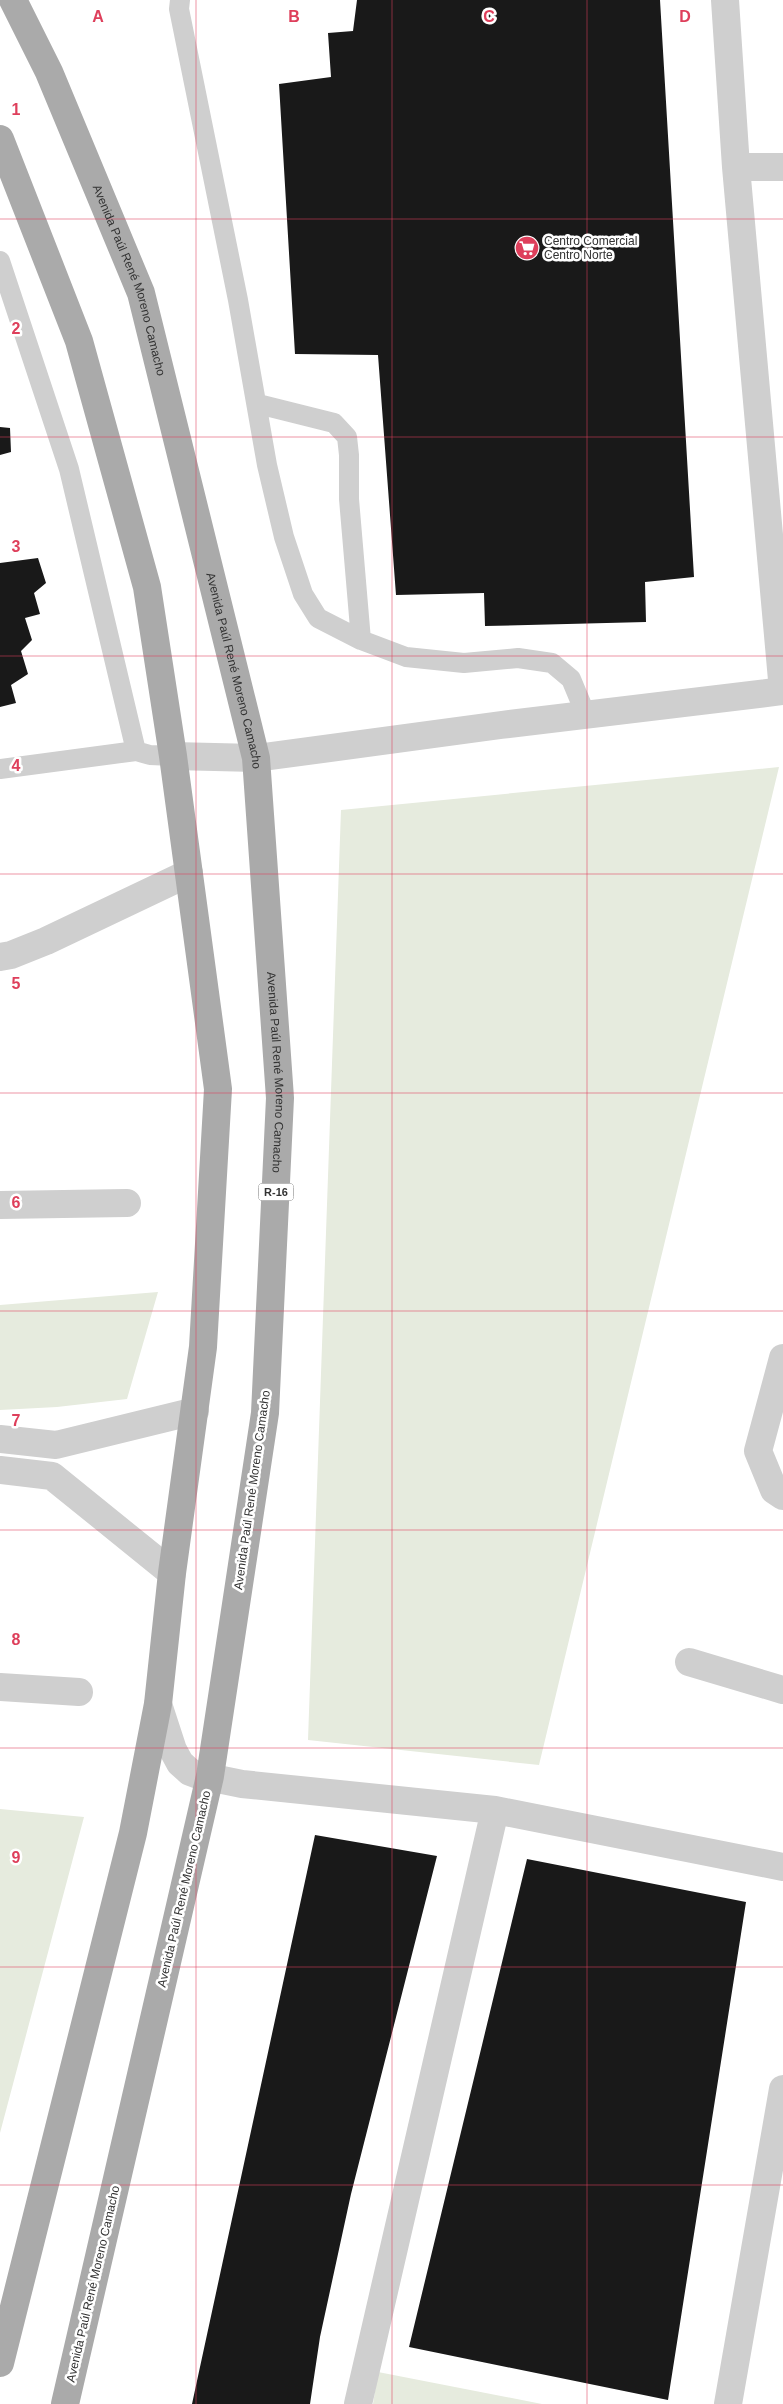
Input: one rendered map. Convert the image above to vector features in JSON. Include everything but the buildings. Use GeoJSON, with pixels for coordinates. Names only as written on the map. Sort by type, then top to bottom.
{"type":"FeatureCollection","features":[{"type":"Feature","properties":{"kind":"main road","name":"Avenida Paúl René Moreno Camacho"},"geometry":{"type":"LineString","coordinates":[[13,0],[49,72],[141,293],[256,758],[280,1098],[265,1412],[210,1776],[65,2404]]}},
{"type":"Feature","properties":{"kind":"main road"},"geometry":{"type":"LineString","coordinates":[[0,140],[79,341],[147,587],[173,756],[218,1089],[203,1347],[172,1573],[158,1704],[133,1833],[0,2363]]}},
{"type":"Feature","properties":{"kind":"main road"},"geometry":{"type":"LineString","coordinates":[[0,2326],[16,2295]]}},
{"type":"Feature","properties":{"kind":"main road"},"geometry":{"type":"LineString","coordinates":[[78,2350],[86,2404]]}},
{"type":"Feature","properties":{"kind":"street"},"geometry":{"type":"LineString","coordinates":[[173,756],[256,758],[783,691],[736,167],[725,0]]}},
{"type":"Feature","properties":{"kind":"street"},"geometry":{"type":"LineString","coordinates":[[736,167],[783,167]]}},
{"type":"Feature","properties":{"kind":"street"},"geometry":{"type":"LineString","coordinates":[[0,957],[11,955],[46,941],[189,873]]}},
{"type":"Feature","properties":{"kind":"street"},"geometry":{"type":"LineString","coordinates":[[0,1206],[127,1203]]}},
{"type":"Feature","properties":{"kind":"street"},"geometry":{"type":"LineString","coordinates":[[783,1358],[758,1451],[774,1490],[783,1496]]}},
{"type":"Feature","properties":{"kind":"street"},"geometry":{"type":"LineString","coordinates":[[0,1439],[56,1445],[195,1411]]}},
{"type":"Feature","properties":{"kind":"street"},"geometry":{"type":"LineString","coordinates":[[0,1470],[52,1476],[172,1573]]}},
{"type":"Feature","properties":{"kind":"street"},"geometry":{"type":"LineString","coordinates":[[689,1662],[783,1690]]}},
{"type":"Feature","properties":{"kind":"street"},"geometry":{"type":"LineString","coordinates":[[0,1687],[79,1692]]}},
{"type":"Feature","properties":{"kind":"street"},"geometry":{"type":"LineString","coordinates":[[158,1704],[165,1732],[180,1762],[190,1772],[242,1784],[495,1810],[783,1867]]}},
{"type":"Feature","properties":{"kind":"street"},"geometry":{"type":"LineString","coordinates":[[358,2404],[495,1810]]}},
{"type":"Feature","properties":{"kind":"street"},"geometry":{"type":"LineString","coordinates":[[728,2404],[783,2090]]}},
{"type":"Feature","properties":{"kind":"lane"},"geometry":{"type":"LineString","coordinates":[[180,0],[178,9],[258,404],[267,465],[284,537],[303,594],[318,618],[361,640],[406,657],[464,663],[518,658],[552,663],[571,679],[586,715]]}},
{"type":"Feature","properties":{"kind":"lane"},"geometry":{"type":"LineString","coordinates":[[0,261],[69,469],[136,751]]}},
{"type":"Feature","properties":{"kind":"lane"},"geometry":{"type":"LineString","coordinates":[[258,404],[334,423],[347,437],[349,498],[361,640]]}},
{"type":"Feature","properties":{"kind":"lane"},"geometry":{"type":"LineString","coordinates":[[0,769],[136,751],[150,755],[173,756]]}},
{"type":"Feature","properties":{"kind":"shaded area"},"geometry":{"type":"Polygon","coordinates":[[[779,767],[539,1765],[308,1740],[341,810],[779,767]]]}},
{"type":"Feature","properties":{"kind":"shaded area"},"geometry":{"type":"Polygon","coordinates":[[[158,1292],[127,1399],[57,1407],[0,1410],[0,1305],[158,1292]]]}},
{"type":"Feature","properties":{"kind":"shaded area"},"geometry":{"type":"Polygon","coordinates":[[[0,1809],[84,1817],[0,2133],[0,1809]]]}},
{"type":"Feature","properties":{"kind":"shaded area"},"geometry":{"type":"Polygon","coordinates":[[[378,2372],[542,2404],[373,2404],[378,2372]]]}},
{"type":"Feature","properties":{"kind":"place","name":"Centro Comercial Centro Norte"},"geometry":{"type":"Point","coordinates":[527,248]}}]}
